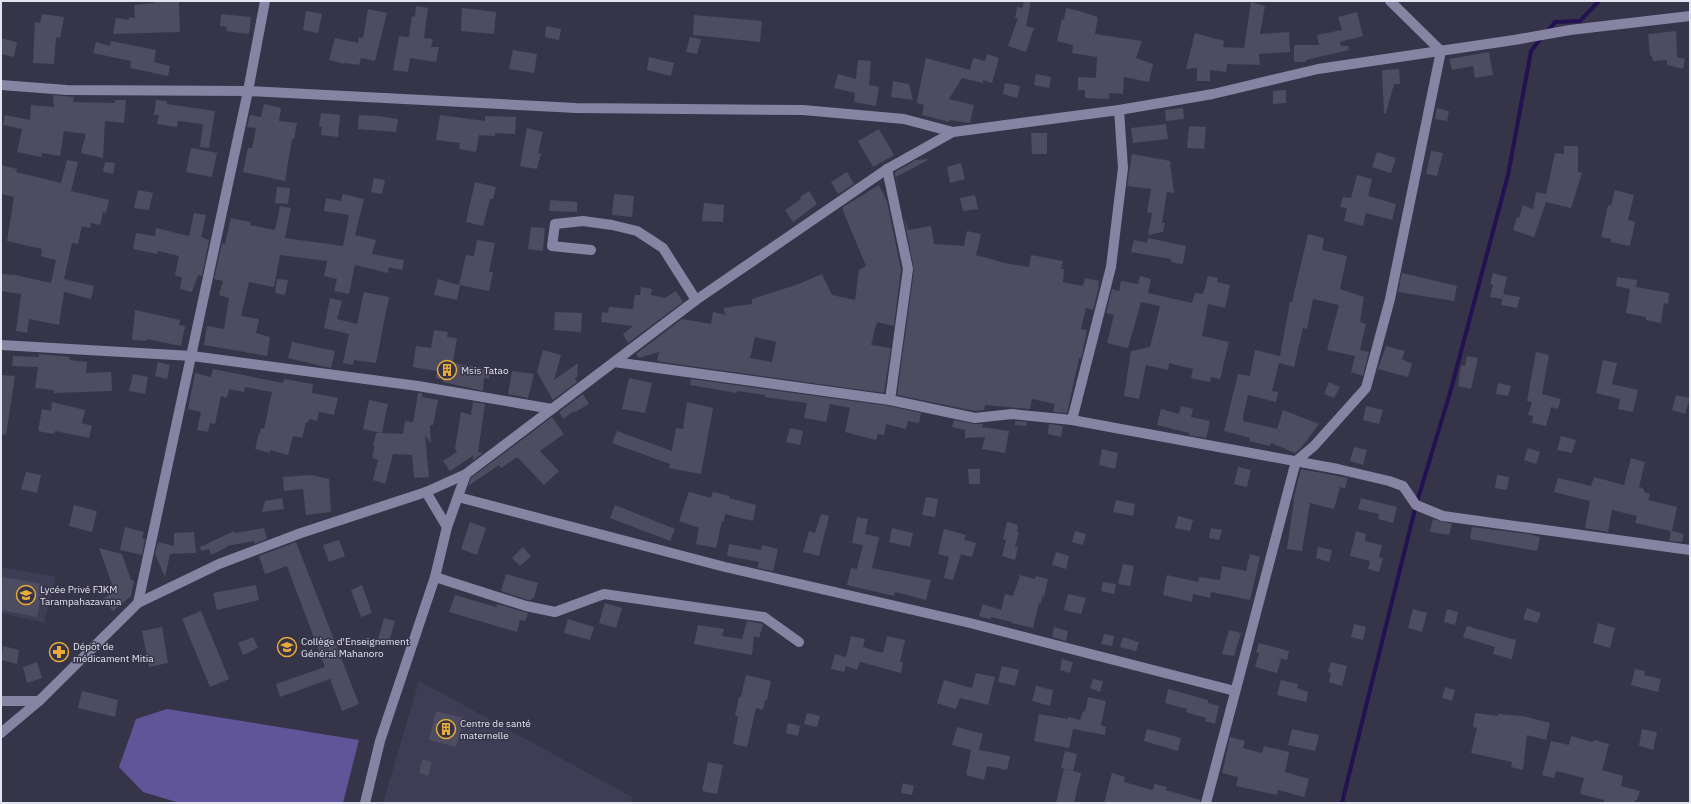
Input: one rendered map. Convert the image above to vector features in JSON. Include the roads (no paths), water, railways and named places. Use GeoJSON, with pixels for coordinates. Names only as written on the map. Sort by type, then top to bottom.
{"type":"FeatureCollection","features":[{"type":"Feature","properties":{"kind":"street"},"geometry":{"type":"LineString","coordinates":[[138,603],[248,91],[265,1]]}},
{"type":"Feature","properties":{"kind":"street"},"geometry":{"type":"LineString","coordinates":[[1390,1],[1440,51]]}},
{"type":"Feature","properties":{"kind":"street"},"geometry":{"type":"LineString","coordinates":[[2,730],[39,701],[138,603],[219,564],[301,533],[426,492],[466,474],[696,300],[887,169],[953,132],[1119,110],[1213,94],[1318,69],[1514,40],[1570,30],[1690,16]]}},
{"type":"Feature","properties":{"kind":"street"},"geometry":{"type":"LineString","coordinates":[[1206,803],[1296,462],[1314,446],[1366,388],[1390,299],[1440,51]]}},
{"type":"Feature","properties":{"kind":"street"},"geometry":{"type":"LineString","coordinates":[[1,85],[67,90],[248,91],[576,108],[803,110],[904,119],[953,132]]}},
{"type":"Feature","properties":{"kind":"street"},"geometry":{"type":"LineString","coordinates":[[1072,420],[1111,267],[1124,168],[1119,110]]}},
{"type":"Feature","properties":{"kind":"street"},"geometry":{"type":"LineString","coordinates":[[887,169],[908,269],[890,400]]}},
{"type":"Feature","properties":{"kind":"street"},"geometry":{"type":"LineString","coordinates":[[591,250],[552,246],[555,224],[583,221],[612,224],[637,231],[663,248],[696,300]]}},
{"type":"Feature","properties":{"kind":"street"},"geometry":{"type":"LineString","coordinates":[[1,345],[192,356],[418,386],[552,409]]}},
{"type":"Feature","properties":{"kind":"street"},"geometry":{"type":"LineString","coordinates":[[614,362],[890,400],[975,418],[1012,414],[1072,420],[1338,469],[1403,486],[1416,505],[1443,516],[1690,550]]}},
{"type":"Feature","properties":{"kind":"street"},"geometry":{"type":"LineString","coordinates":[[365,803],[380,741],[435,577],[447,527],[466,474]]}},
{"type":"Feature","properties":{"kind":"street"},"geometry":{"type":"LineString","coordinates":[[426,492],[447,527]]}},
{"type":"Feature","properties":{"kind":"street"},"geometry":{"type":"LineString","coordinates":[[458,497],[725,567],[970,623],[1235,691]]}},
{"type":"Feature","properties":{"kind":"street"},"geometry":{"type":"LineString","coordinates":[[435,577],[526,606],[554,612],[604,594],[764,617],[798,642]]}},
{"type":"Feature","properties":{"kind":"street"},"geometry":{"type":"LineString","coordinates":[[1,701],[39,701]]}},
{"type":"Feature","properties":{"kind":"waterway"},"geometry":{"type":"LineString","coordinates":[[1547,32],[1555,22],[1580,21],[1599,1]]}},
{"type":"Feature","properties":{"kind":"waterway"},"geometry":{"type":"LineString","coordinates":[[1342,803],[1416,505],[1450,393],[1508,175],[1531,51],[1542,37]]}},
{"type":"Feature","properties":{"kind":"place","name":"Msis Tatao"},"geometry":{"type":"Point","coordinates":[447,370]}},
{"type":"Feature","properties":{"kind":"place","name":"Lycée Privé FJKM Tarampahazavana"},"geometry":{"type":"Point","coordinates":[26,595]}},
{"type":"Feature","properties":{"kind":"place","name":"Collège d'Enseignement Général Mahanoro"},"geometry":{"type":"Point","coordinates":[287,647]}},
{"type":"Feature","properties":{"kind":"place","name":"Dépôt de médicament Mitia"},"geometry":{"type":"Point","coordinates":[59,652]}},
{"type":"Feature","properties":{"kind":"place","name":"Centre de santé maternelle"},"geometry":{"type":"Point","coordinates":[446,729]}}]}
